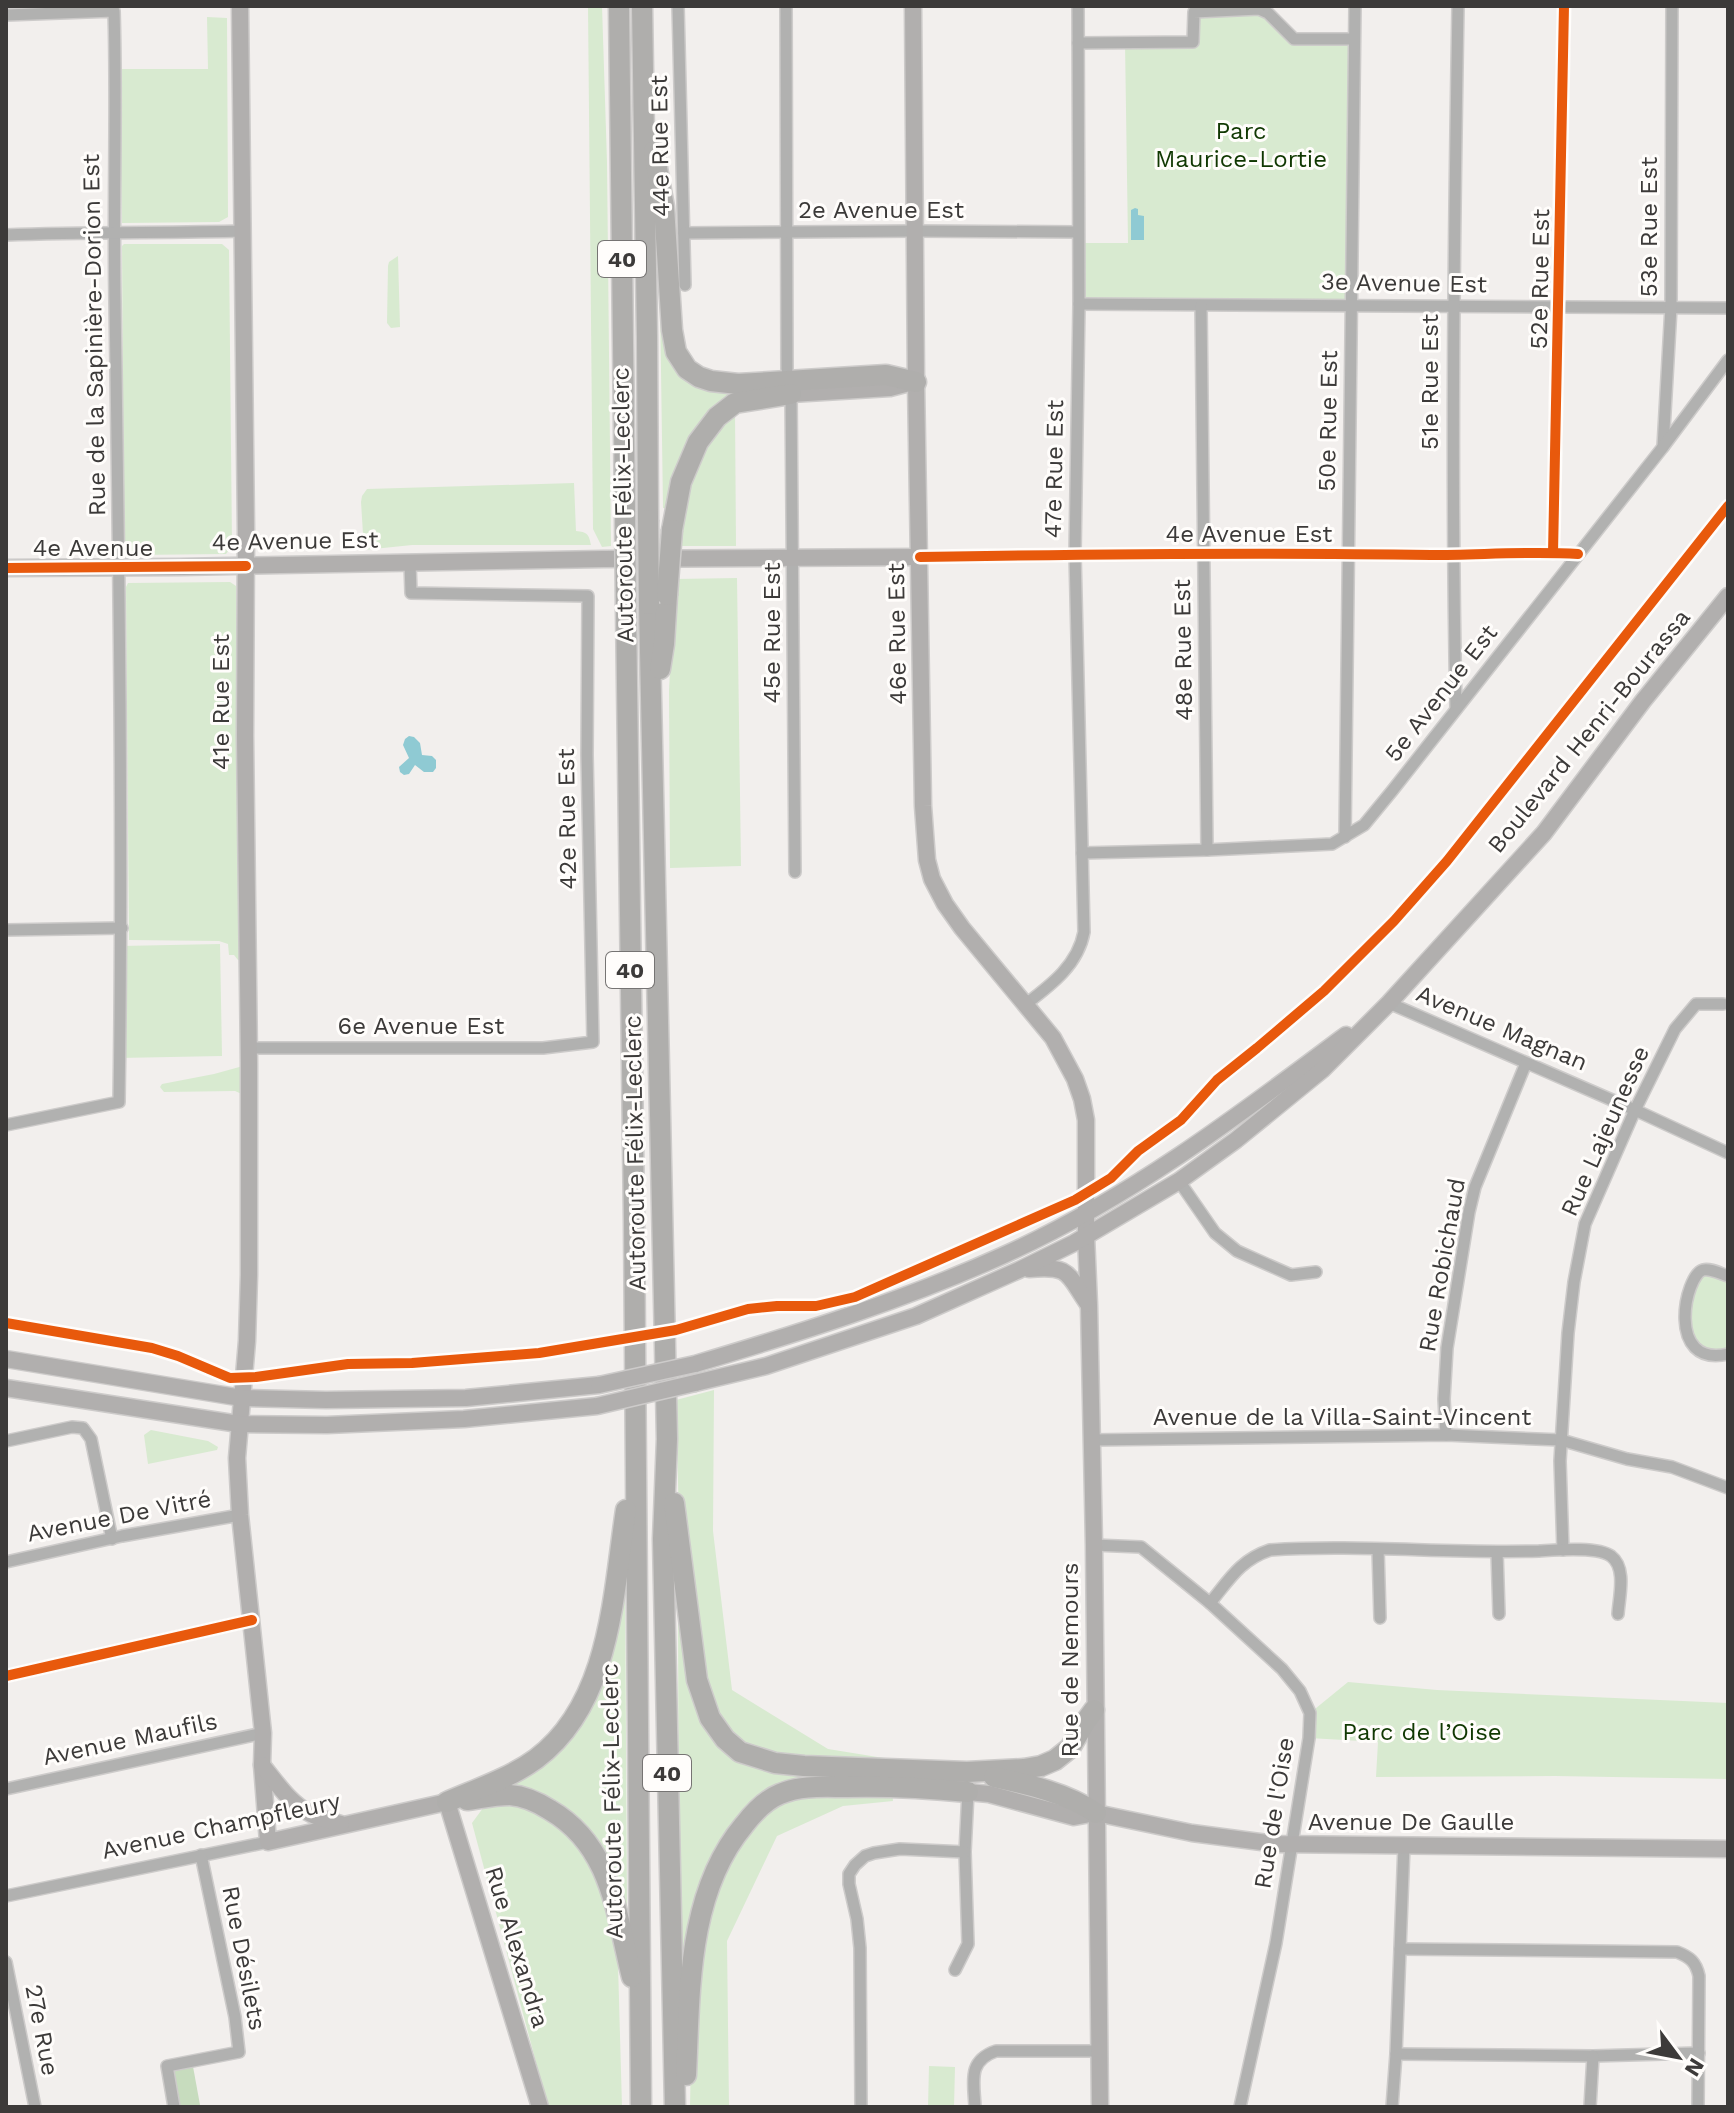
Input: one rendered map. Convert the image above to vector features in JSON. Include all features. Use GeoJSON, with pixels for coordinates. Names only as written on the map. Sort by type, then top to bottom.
{"type":"FeatureCollection","features":[{"type":"Feature","properties":{"kind":"highway"},"geometry":{"type":"LineString","coordinates":[[608,6],[611,165],[621,219]]}},
{"type":"Feature","properties":{"kind":"highway","name":"Autoroute Félix-Leclerc"},"geometry":{"type":"LineString","coordinates":[[619,6],[641,2107]]}},
{"type":"Feature","properties":{"kind":"highway","name":"Autoroute Félix-Leclerc"},"geometry":{"type":"LineString","coordinates":[[642,6],[648,520],[658,599],[652,712],[667,1439],[663,1539],[675,2107]]}},
{"type":"Feature","properties":{"kind":"highway"},"geometry":{"type":"LineString","coordinates":[[644,107],[664,207],[672,330],[676,352],[687,369],[711,381],[738,384],[886,375],[916,382]]}},
{"type":"Feature","properties":{"kind":"highway"},"geometry":{"type":"LineString","coordinates":[[658,599],[681,482],[698,442],[717,417],[735,403],[791,394]]}},
{"type":"Feature","properties":{"kind":"highway"},"geometry":{"type":"LineString","coordinates":[[667,1439],[697,1680],[710,1718],[725,1739],[740,1752],[775,1763],[968,1782],[1021,1783],[1076,1800],[1096,1813]]}},
{"type":"Feature","properties":{"kind":"highway"},"geometry":{"type":"LineString","coordinates":[[447,1802],[533,1761],[552,1746],[585,1698],[598,1671],[606,1640],[635,1450]]}},
{"type":"Feature","properties":{"kind":"highway"},"geometry":{"type":"LineString","coordinates":[[684,2107],[691,1973],[702,1910],[716,1868],[735,1835],[753,1814],[769,1799],[805,1787],[919,1788],[968,1782],[1041,1766],[1070,1748],[1094,1710]]}},
{"type":"Feature","properties":{"kind":"highway"},"geometry":{"type":"LineString","coordinates":[[447,1802],[512,1795],[539,1803],[564,1818],[585,1837],[602,1864],[612,1893],[640,2014]]}},
{"type":"Feature","properties":{"kind":"street","name":"41e Rue Est"},"geometry":{"type":"LineString","coordinates":[[240,6],[249,1275],[237,1458],[263,1733],[262,1765],[268,1842]]}},
{"type":"Feature","properties":{"kind":"street","name":"44e Rue Est"},"geometry":{"type":"LineString","coordinates":[[678,6],[685,285]]}},
{"type":"Feature","properties":{"kind":"street"},"geometry":{"type":"LineString","coordinates":[[786,6],[787,369]]}},
{"type":"Feature","properties":{"kind":"street","name":"46e Rue Est"},"geometry":{"type":"LineString","coordinates":[[913,6],[916,382],[923,806],[927,860],[932,879],[945,904],[1053,1038],[1065,1058],[1082,1099],[1086,1120],[1087,1212]]}},
{"type":"Feature","properties":{"kind":"street","name":"47e Rue Est"},"geometry":{"type":"LineString","coordinates":[[1026,1004],[1064,971],[1080,950],[1084,932],[1075,554],[1079,304],[1078,6]]}},
{"type":"Feature","properties":{"kind":"street","name":"50e Rue Est"},"geometry":{"type":"LineString","coordinates":[[1345,837],[1355,6]]}},
{"type":"Feature","properties":{"kind":"street","name":"51e Rue Est"},"geometry":{"type":"LineString","coordinates":[[1456,709],[1452,555],[1452,307],[1458,6]]}},
{"type":"Feature","properties":{"kind":"street","name":"52e Rue Est"},"geometry":{"type":"LineString","coordinates":[[1553,553],[1564,6]]}},
{"type":"Feature","properties":{"kind":"street","name":"53e Rue Est"},"geometry":{"type":"LineString","coordinates":[[1663,447],[1671,307],[1672,6]]}},
{"type":"Feature","properties":{"kind":"street"},"geometry":{"type":"LineString","coordinates":[[1078,43],[1193,42],[1194,12],[1259,9],[1268,13],[1294,39],[1354,39]]}},
{"type":"Feature","properties":{"kind":"street","name":"Rue de la Sapinière-Dorion Est"},"geometry":{"type":"LineString","coordinates":[[6,15],[114,11],[122,928],[119,1102],[6,1125]]}},
{"type":"Feature","properties":{"kind":"street"},"geometry":{"type":"LineString","coordinates":[[6,235],[243,231]]}},
{"type":"Feature","properties":{"kind":"street","name":"2e Avenue Est"},"geometry":{"type":"LineString","coordinates":[[684,233],[1078,232]]}},
{"type":"Feature","properties":{"kind":"street","name":"3e Avenue Est"},"geometry":{"type":"LineString","coordinates":[[1079,304],[1728,308]]}},
{"type":"Feature","properties":{"kind":"street","name":"48e Rue Est"},"geometry":{"type":"LineString","coordinates":[[1201,306],[1207,850]]}},
{"type":"Feature","properties":{"kind":"street","name":"5e Avenue Est"},"geometry":{"type":"LineString","coordinates":[[1082,853],[1332,844],[1364,825],[1663,447],[1728,360]]}},
{"type":"Feature","properties":{"kind":"street"},"geometry":{"type":"LineString","coordinates":[[791,394],[890,388],[916,382]]}},
{"type":"Feature","properties":{"kind":"street","name":"45e Rue Est"},"geometry":{"type":"LineString","coordinates":[[791,394],[795,872]]}},
{"type":"Feature","properties":{"kind":"street","name":"4e Avenue Est"},"geometry":{"type":"LineString","coordinates":[[180,567],[1075,554],[1578,554]]}},
{"type":"Feature","properties":{"kind":"street","name":"4e Avenue Est"},"geometry":{"type":"LineString","coordinates":[[410,563],[411,593],[588,596]]}},
{"type":"Feature","properties":{"kind":"street","name":"4e Avenue"},"geometry":{"type":"LineString","coordinates":[[6,568],[180,567]]}},
{"type":"Feature","properties":{"kind":"street","name":"42e Rue Est"},"geometry":{"type":"LineString","coordinates":[[588,596],[587,755],[593,1042]]}},
{"type":"Feature","properties":{"kind":"street","name":"Boulevard Henri-Bourassa"},"geometry":{"type":"LineString","coordinates":[[6,1388],[239,1424],[327,1425],[464,1419],[597,1406],[766,1366],[916,1316],[1019,1270],[1086,1236],[1179,1181],[1236,1140],[1322,1070],[1389,1003],[1544,833],[1643,701],[1728,596]]}},
{"type":"Feature","properties":{"kind":"street"},"geometry":{"type":"LineString","coordinates":[[6,930],[122,928]]}},
{"type":"Feature","properties":{"kind":"street","name":"Boulevard Henri-Bourassa"},"geometry":{"type":"LineString","coordinates":[[6,1359],[242,1398],[326,1400],[466,1398],[599,1385],[695,1364],[900,1297],[1005,1255],[1087,1212],[1199,1143],[1389,1003]]}},
{"type":"Feature","properties":{"kind":"street","name":"Avenue Magnan"},"geometry":{"type":"LineString","coordinates":[[1389,1003],[1728,1153]]}},
{"type":"Feature","properties":{"kind":"street","name":"Rue Lajeunesse"},"geometry":{"type":"LineString","coordinates":[[1563,1550],[1561,1440],[1574,1282],[1585,1224],[1675,1029],[1696,1004],[1723,1004]]}},
{"type":"Feature","properties":{"kind":"street","name":"6e Avenue Est"},"geometry":{"type":"LineString","coordinates":[[249,1048],[543,1048],[593,1042]]}},
{"type":"Feature","properties":{"kind":"street","name":"Rue Robichaud"},"geometry":{"type":"LineString","coordinates":[[1446,1435],[1444,1399],[1447,1348],[1469,1212],[1475,1187],[1526,1063]]}},
{"type":"Feature","properties":{"kind":"street"},"geometry":{"type":"LineString","coordinates":[[1179,1181],[1215,1233],[1237,1251],[1291,1275],[1316,1272]]}},
{"type":"Feature","properties":{"kind":"street","name":"Rue de Nemours"},"geometry":{"type":"LineString","coordinates":[[1087,1212],[1100,2107]]}},
{"type":"Feature","properties":{"kind":"street"},"geometry":{"type":"LineString","coordinates":[[1019,1270],[1053,1267],[1063,1270],[1073,1279],[1089,1305]]}},
{"type":"Feature","properties":{"kind":"street"},"geometry":{"type":"LineString","coordinates":[[1728,1276],[1702,1270],[1695,1276],[1690,1286],[1686,1328],[1693,1348],[1702,1353],[1728,1354]]}},
{"type":"Feature","properties":{"kind":"street"},"geometry":{"type":"LineString","coordinates":[[6,1441],[72,1427],[83,1428],[91,1439],[112,1539]]}},
{"type":"Feature","properties":{"kind":"street","name":"Avenue de la Villa-Saint-Vincent"},"geometry":{"type":"LineString","coordinates":[[1092,1440],[1446,1435],[1561,1440],[1619,1457],[1672,1467],[1728,1488]]}},
{"type":"Feature","properties":{"kind":"street","name":"Avenue De Vitré"},"geometry":{"type":"LineString","coordinates":[[6,1562],[240,1515]]}},
{"type":"Feature","properties":{"kind":"street","name":"Rue de l'Oise"},"geometry":{"type":"LineString","coordinates":[[1094,1545],[1141,1547],[1210,1603],[1282,1669],[1300,1691],[1310,1713],[1309,1738],[1276,1943],[1240,2107]]}},
{"type":"Feature","properties":{"kind":"street"},"geometry":{"type":"LineString","coordinates":[[1378,1549],[1380,1618]]}},
{"type":"Feature","properties":{"kind":"street"},"geometry":{"type":"LineString","coordinates":[[1210,1603],[1245,1562],[1270,1550],[1563,1550],[1601,1552],[1612,1557],[1620,1567],[1618,1614]]}},
{"type":"Feature","properties":{"kind":"street"},"geometry":{"type":"LineString","coordinates":[[1497,1552],[1499,1614]]}},
{"type":"Feature","properties":{"kind":"street"},"geometry":{"type":"LineString","coordinates":[[6,1676],[252,1620]]}},
{"type":"Feature","properties":{"kind":"street","name":"Avenue Maufils"},"geometry":{"type":"LineString","coordinates":[[6,1789],[263,1733]]}},
{"type":"Feature","properties":{"kind":"street"},"geometry":{"type":"LineString","coordinates":[[262,1765],[301,1809],[341,1824]]}},
{"type":"Feature","properties":{"kind":"street"},"geometry":{"type":"LineString","coordinates":[[955,1970],[968,1944],[965,1852],[968,1782]]}},
{"type":"Feature","properties":{"kind":"street","name":"Avenue Champfleury"},"geometry":{"type":"LineString","coordinates":[[6,1896],[447,1802]]}},
{"type":"Feature","properties":{"kind":"street","name":"Rue Alexandra"},"geometry":{"type":"LineString","coordinates":[[447,1802],[540,2107]]}},
{"type":"Feature","properties":{"kind":"street","name":"Avenue De Gaulle"},"geometry":{"type":"LineString","coordinates":[[1096,1813],[1207,1835],[1291,1845],[1728,1849]]}},
{"type":"Feature","properties":{"kind":"street"},"geometry":{"type":"LineString","coordinates":[[1392,2107],[1404,1845]]}},
{"type":"Feature","properties":{"kind":"street"},"geometry":{"type":"LineString","coordinates":[[861,2107],[860,1948],[849,1874],[865,1856],[874,1853],[900,1849],[965,1852]]}},
{"type":"Feature","properties":{"kind":"street","name":"Rue Désilets"},"geometry":{"type":"LineString","coordinates":[[174,2107],[167,2066],[239,2052],[235,2017],[201,1855]]}},
{"type":"Feature","properties":{"kind":"street"},"geometry":{"type":"LineString","coordinates":[[1400,1949],[1677,1952],[1692,1960],[1697,1967],[1698,2107]]}},
{"type":"Feature","properties":{"kind":"street","name":"27e Rue"},"geometry":{"type":"LineString","coordinates":[[6,1962],[35,2107]]}},
{"type":"Feature","properties":{"kind":"street"},"geometry":{"type":"LineString","coordinates":[[975,2107],[974,2071],[986,2055],[996,2051],[1098,2051]]}},
{"type":"Feature","properties":{"kind":"street"},"geometry":{"type":"LineString","coordinates":[[1396,2054],[1593,2056],[1699,2053]]}},
{"type":"Feature","properties":{"kind":"street"},"geometry":{"type":"LineString","coordinates":[[1590,2107],[1593,2056]]}},
{"type":"Feature","properties":{"kind":"green space"},"geometry":{"type":"Polygon","coordinates":[[[588,6],[602,6],[607,162],[611,546],[602,547],[593,529],[588,6]]]}},
{"type":"Feature","properties":{"kind":"green space","name":"Parc Maurice-Lortie"},"geometry":{"type":"Polygon","coordinates":[[[1259,9],[1294,39],[1354,39],[1351,305],[1079,304],[1078,243],[1128,243],[1125,43],[1193,42],[1194,12],[1259,9]]]}},
{"type":"Feature","properties":{"kind":"green space"},"geometry":{"type":"Polygon","coordinates":[[[207,17],[227,18],[228,217],[219,222],[122,223],[119,69],[208,69],[207,17]]]}},
{"type":"Feature","properties":{"kind":"green space"},"geometry":{"type":"Polygon","coordinates":[[[124,244],[222,244],[229,250],[232,546],[226,554],[133,555],[128,553],[124,544],[124,244]]]}},
{"type":"Feature","properties":{"kind":"green space"},"geometry":{"type":"Polygon","coordinates":[[[398,256],[400,327],[391,328],[387,323],[388,266],[398,256]]]}},
{"type":"Feature","properties":{"kind":"green space"},"geometry":{"type":"Polygon","coordinates":[[[660,301],[664,301],[676,359],[760,388],[722,405],[698,425],[692,434],[670,509],[663,508],[660,301]]]}},
{"type":"Feature","properties":{"kind":"green space"},"geometry":{"type":"Polygon","coordinates":[[[735,412],[736,546],[677,546],[689,481],[703,444],[735,412]]]}},
{"type":"Feature","properties":{"kind":"green space"},"geometry":{"type":"Polygon","coordinates":[[[574,483],[576,531],[587,534],[591,545],[412,545],[364,550],[361,502],[367,489],[574,483]]]}},
{"type":"Feature","properties":{"kind":"green space"},"geometry":{"type":"Polygon","coordinates":[[[737,578],[741,866],[670,868],[669,690],[675,579],[737,578]]]}},
{"type":"Feature","properties":{"kind":"green space"},"geometry":{"type":"Polygon","coordinates":[[[230,582],[236,586],[236,645],[239,645],[242,960],[229,955],[228,944],[219,941],[129,940],[126,587],[128,583],[230,582]]]}},
{"type":"Feature","properties":{"kind":"green space"},"geometry":{"type":"Polygon","coordinates":[[[220,944],[222,1056],[119,1058],[121,946],[220,944]]]}},
{"type":"Feature","properties":{"kind":"green space"},"geometry":{"type":"Polygon","coordinates":[[[243,1066],[244,1095],[235,1091],[164,1092],[160,1087],[162,1084],[243,1066]]]}},
{"type":"Feature","properties":{"kind":"green space"},"geometry":{"type":"Polygon","coordinates":[[[1702,1270],[1728,1276],[1728,1354],[1693,1348],[1686,1312],[1702,1270]]]}},
{"type":"Feature","properties":{"kind":"green space"},"geometry":{"type":"Polygon","coordinates":[[[714,1390],[713,1531],[732,1690],[828,1749],[896,1760],[782,1760],[729,1737],[706,1696],[679,1523],[676,1400],[714,1390]]]}},
{"type":"Feature","properties":{"kind":"green space"},"geometry":{"type":"Polygon","coordinates":[[[151,1430],[208,1441],[218,1447],[217,1450],[148,1464],[144,1435],[151,1430]]]}},
{"type":"Feature","properties":{"kind":"green space"},"geometry":{"type":"Polygon","coordinates":[[[625,1573],[627,1905],[621,1906],[601,1855],[505,1792],[516,1779],[567,1738],[625,1573]]]}},
{"type":"Feature","properties":{"kind":"green space"},"geometry":{"type":"Polygon","coordinates":[[[678,1608],[710,1729],[802,1771],[802,1779],[741,1816],[688,1962],[679,1960],[678,1608]]]}},
{"type":"Feature","properties":{"kind":"green space","name":"Parc de l’Oise"},"geometry":{"type":"Polygon","coordinates":[[[1348,1682],[1437,1690],[1728,1703],[1728,1779],[1376,1777],[1378,1742],[1309,1738],[1310,1713],[1348,1682]]]}},
{"type":"Feature","properties":{"kind":"green space"},"geometry":{"type":"Polygon","coordinates":[[[892,1791],[893,1801],[843,1806],[777,1836],[727,1941],[729,2107],[690,2107],[691,2057],[706,1934],[721,1872],[757,1817],[793,1797],[892,1791]]]}},
{"type":"Feature","properties":{"kind":"green space"},"geometry":{"type":"Polygon","coordinates":[[[498,1805],[532,1808],[585,1845],[617,1929],[622,2107],[548,2107],[472,1823],[483,1808],[498,1805]]]}},
{"type":"Feature","properties":{"kind":"green space"},"geometry":{"type":"Polygon","coordinates":[[[192,2061],[200,2105],[174,2107],[166,2073],[192,2061]]]}},
{"type":"Feature","properties":{"kind":"green space"},"geometry":{"type":"Polygon","coordinates":[[[929,2066],[955,2067],[954,2107],[928,2107],[929,2066]]]}},
{"type":"Feature","properties":{"kind":"water"},"geometry":{"type":"Polygon","coordinates":[[[1135,208],[1138,215],[1144,216],[1144,240],[1131,240],[1131,210],[1135,208]]]}},
{"type":"Feature","properties":{"kind":"water"},"geometry":{"type":"Polygon","coordinates":[[[409,736],[420,743],[422,755],[432,756],[436,760],[433,772],[424,772],[415,765],[409,774],[400,772],[399,767],[409,758],[403,745],[409,736]]]}},
{"type":"Feature","properties":{"kind":"cycle path"},"geometry":{"type":"LineString","coordinates":[[1553,553],[1564,6]]}},
{"type":"Feature","properties":{"kind":"cycle path"},"geometry":{"type":"LineString","coordinates":[[6,1323],[152,1348],[230,1378],[348,1364],[412,1363],[539,1353],[676,1330],[748,1309],[816,1306],[855,1297],[1075,1200],[1111,1178],[1138,1151],[1181,1120],[1217,1080],[1324,991],[1394,921],[1447,861],[1728,506]]}},
{"type":"Feature","properties":{"kind":"cycle path"},"geometry":{"type":"LineString","coordinates":[[920,557],[1578,554]]}},
{"type":"Feature","properties":{"kind":"cycle path"},"geometry":{"type":"LineString","coordinates":[[6,568],[246,566]]}},
{"type":"Feature","properties":{"kind":"cycle path"},"geometry":{"type":"LineString","coordinates":[[6,1676],[252,1620]]}}]}
